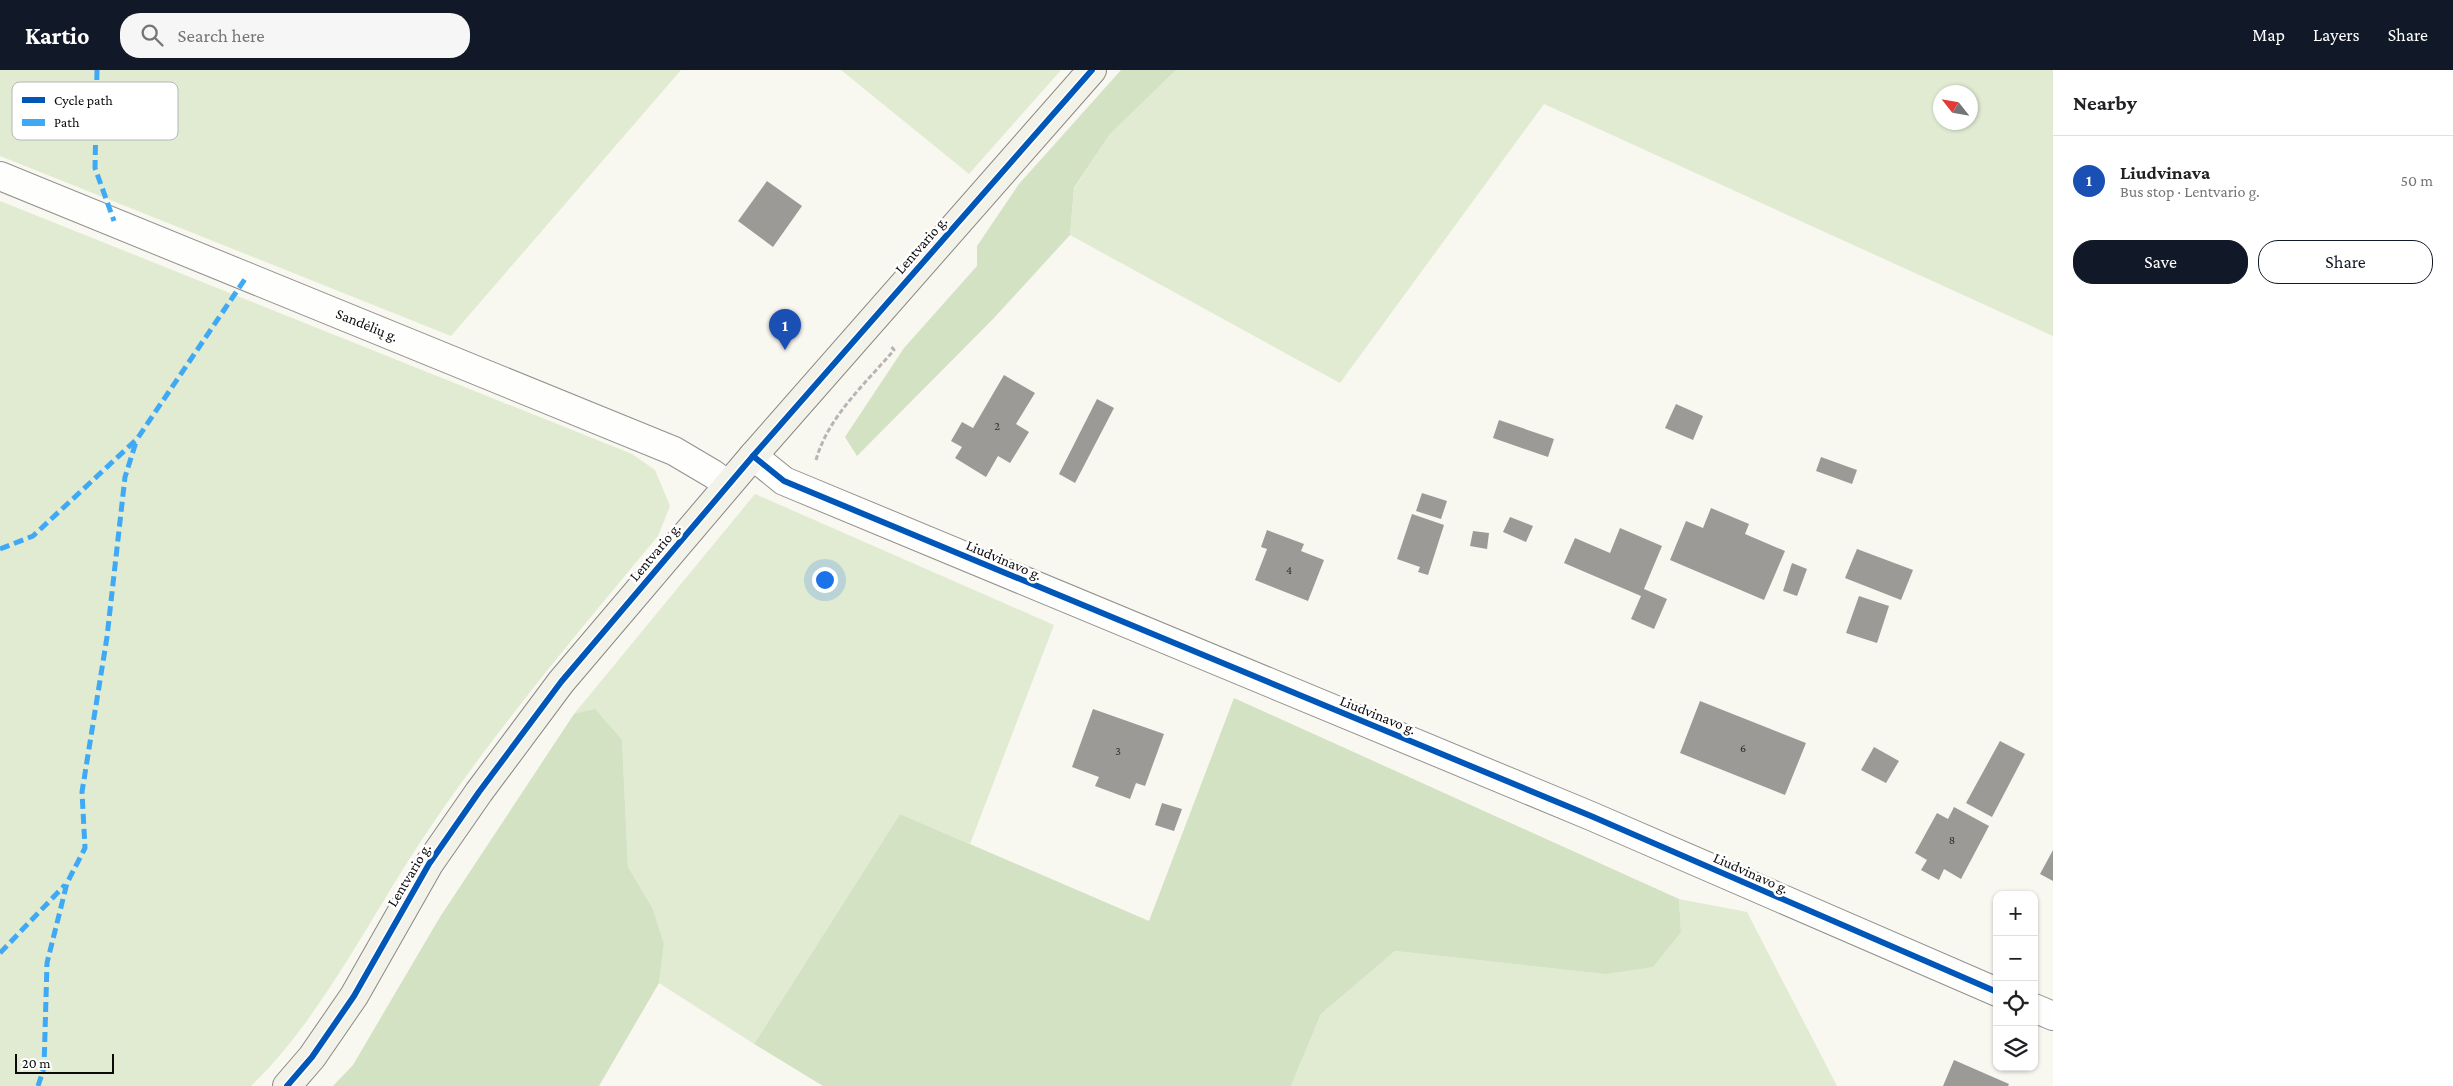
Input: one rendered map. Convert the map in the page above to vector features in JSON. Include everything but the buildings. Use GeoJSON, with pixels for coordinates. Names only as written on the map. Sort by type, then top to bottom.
{"type":"FeatureCollection","features":[{"type":"Feature","properties":{"kind":"main road","name":"Lentvario g."},"geometry":{"type":"LineString","coordinates":[[287,1086],[312,1057],[354,996],[429,864],[485,784],[561,682],[740,471],[1092,70]]}},
{"type":"Feature","properties":{"kind":"street","name":"Sandėlių g."},"geometry":{"type":"LineString","coordinates":[[0,176],[674,451],[695,462],[740,471]]}},
{"type":"Feature","properties":{"kind":"street","name":"Liudvinavo g."},"geometry":{"type":"LineString","coordinates":[[740,471],[784,481],[814,493],[1591,816],[1993,990]]}},
{"type":"Feature","properties":{"kind":"street"},"geometry":{"type":"LineString","coordinates":[[2038,1010],[2053,1016]]}},
{"type":"Feature","properties":{"kind":"path"},"geometry":{"type":"LineString","coordinates":[[814,493],[814,466],[821,442],[840,413],[894,350],[871,321]]}},
{"type":"Feature","properties":{"kind":"green space"},"geometry":{"type":"Polygon","coordinates":[[[0,70],[681,70],[451,336],[0,156],[0,70]]]}},
{"type":"Feature","properties":{"kind":"green space"},"geometry":{"type":"Polygon","coordinates":[[[841,70],[1061,70],[969,174],[841,70]]]}},
{"type":"Feature","properties":{"kind":"green space"},"geometry":{"type":"Polygon","coordinates":[[[1121,70],[1176,70],[1110,134],[1074,188],[1070,235],[993,319],[857,456],[845,437],[904,348],[977,266],[977,246],[1019,184],[1121,70]]]}},
{"type":"Feature","properties":{"kind":"green space"},"geometry":{"type":"Polygon","coordinates":[[[1176,70],[2053,70],[2053,336],[1544,104],[1340,383],[1070,235],[1074,189],[1110,134],[1176,70]]]}},
{"type":"Feature","properties":{"kind":"green space"},"geometry":{"type":"Polygon","coordinates":[[[0,201],[632,454],[655,470],[670,506],[658,536],[534,687],[475,764],[419,844],[320,1002],[276,1060],[251,1086],[0,1086],[0,201]]]}},
{"type":"Feature","properties":{"kind":"green space"},"geometry":{"type":"Polygon","coordinates":[[[755,494],[1054,625],[970,844],[900,814],[754,1044],[659,983],[664,944],[653,909],[628,867],[622,740],[574,714],[755,494]]]}},
{"type":"Feature","properties":{"kind":"green space"},"geometry":{"type":"Polygon","coordinates":[[[1234,698],[1679,899],[1681,932],[1653,967],[1605,974],[1395,951],[1321,1014],[1291,1086],[823,1086],[754,1044],[900,814],[1149,921],[1234,698]]]}},
{"type":"Feature","properties":{"kind":"green space"},"geometry":{"type":"Polygon","coordinates":[[[595,709],[622,740],[628,867],[653,909],[664,944],[659,983],[599,1086],[333,1086],[353,1065],[440,917],[574,714],[595,709]]]}},
{"type":"Feature","properties":{"kind":"green space"},"geometry":{"type":"Polygon","coordinates":[[[1679,899],[1747,912],[1837,1086],[1291,1086],[1321,1014],[1395,951],[1605,974],[1681,932],[1679,899]]]}},
{"type":"Feature","properties":{"kind":"marked path"},"geometry":{"type":"LineString","coordinates":[[97,70],[97,82]]}},
{"type":"Feature","properties":{"kind":"marked path"},"geometry":{"type":"LineString","coordinates":[[96,140],[95,168],[114,221]]}},
{"type":"Feature","properties":{"kind":"marked path"},"geometry":{"type":"LineString","coordinates":[[0,549],[33,536],[137,439],[247,276]]}},
{"type":"Feature","properties":{"kind":"marked path"},"geometry":{"type":"LineString","coordinates":[[38,1086],[44,1068],[47,963],[67,883],[85,848],[82,792],[107,637],[125,477],[137,439]]}},
{"type":"Feature","properties":{"kind":"marked path"},"geometry":{"type":"LineString","coordinates":[[0,953],[65,885]]}},
{"type":"Feature","properties":{"kind":"cycle path"},"geometry":{"type":"LineString","coordinates":[[287,1086],[312,1057],[354,996],[429,864],[479,792],[561,682],[753,456],[1092,70]]}},
{"type":"Feature","properties":{"kind":"cycle path"},"geometry":{"type":"LineString","coordinates":[[753,456],[784,481],[1591,816],[1993,990]]}},
{"type":"Feature","properties":{"kind":"place","name":"Liudvinava"},"geometry":{"type":"Point","coordinates":[785,350]}}]}
